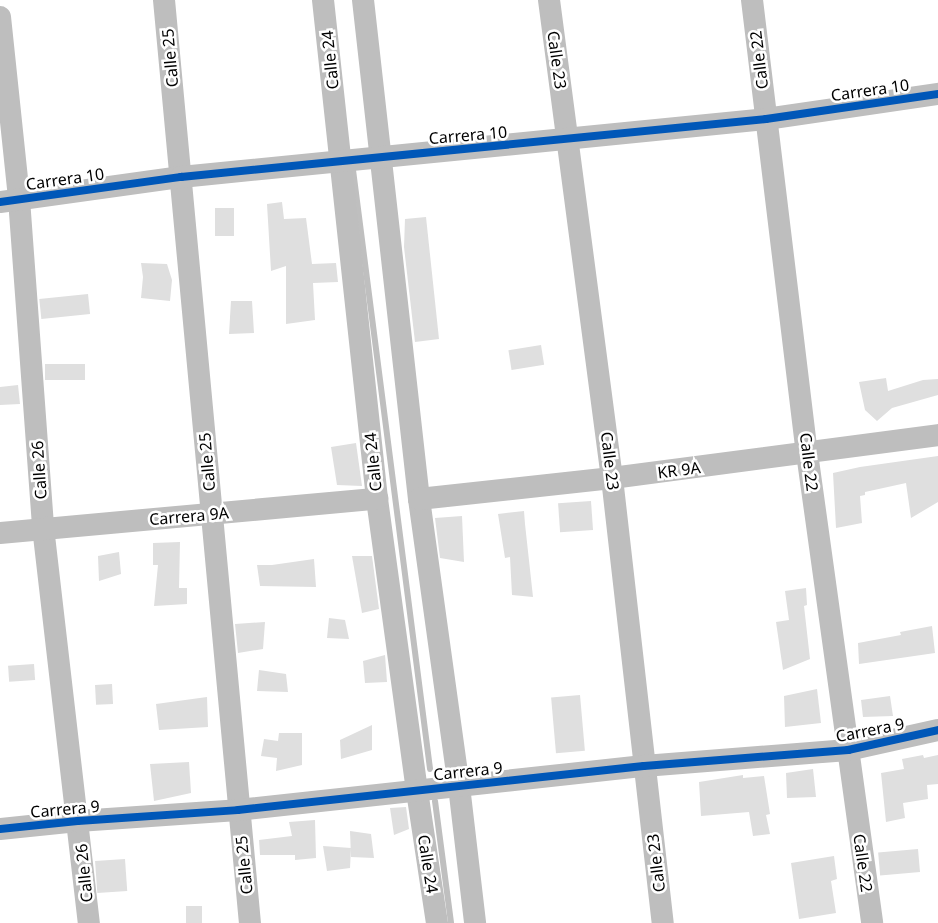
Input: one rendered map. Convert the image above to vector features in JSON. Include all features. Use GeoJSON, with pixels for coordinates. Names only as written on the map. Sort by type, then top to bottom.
{"type":"FeatureCollection","features":[{"type":"Feature","properties":{"kind":"street","name":"Calle 25"},"geometry":{"type":"LineString","coordinates":[[164,0],[250,923]]}},
{"type":"Feature","properties":{"kind":"street","name":"Calle 24"},"geometry":{"type":"LineString","coordinates":[[323,0],[343,160],[377,499],[416,791],[437,923]]}},
{"type":"Feature","properties":{"kind":"street"},"geometry":{"type":"LineString","coordinates":[[363,0],[377,158],[419,499],[459,786],[475,923]]}},
{"type":"Feature","properties":{"kind":"street","name":"Calle 23"},"geometry":{"type":"LineString","coordinates":[[549,0],[612,478],[663,923]]}},
{"type":"Feature","properties":{"kind":"street","name":"Calle 22"},"geometry":{"type":"LineString","coordinates":[[752,0],[807,453],[872,923]]}},
{"type":"Feature","properties":{"kind":"street","name":"Calle 26"},"geometry":{"type":"LineString","coordinates":[[0,17],[9,200],[43,527],[89,923]]}},
{"type":"Feature","properties":{"kind":"street","name":"Carrera 10"},"geometry":{"type":"LineString","coordinates":[[9,200],[181,177],[766,119],[938,94]]}},
{"type":"Feature","properties":{"kind":"street","name":"KR 9A"},"geometry":{"type":"LineString","coordinates":[[419,499],[612,478],[938,435]]}},
{"type":"Feature","properties":{"kind":"street","name":"Carrera 9A"},"geometry":{"type":"LineString","coordinates":[[0,533],[43,527],[377,499]]}},
{"type":"Feature","properties":{"kind":"street","name":"Carrera 9"},"geometry":{"type":"LineString","coordinates":[[0,829],[78,820],[238,810],[644,766],[848,750],[938,730]]}},
{"type":"Feature","properties":{"kind":"building"},"geometry":{"type":"Polygon","coordinates":[[[282,202],[284,219],[306,218],[312,264],[336,263],[338,282],[313,283],[315,320],[286,324],[286,266],[271,271],[267,204],[282,202]]]}},
{"type":"Feature","properties":{"kind":"building"},"geometry":{"type":"Polygon","coordinates":[[[215,208],[234,208],[234,236],[215,236],[215,208]]]}},
{"type":"Feature","properties":{"kind":"building"},"geometry":{"type":"Polygon","coordinates":[[[426,217],[439,339],[415,342],[404,247],[405,219],[426,217]]]}},
{"type":"Feature","properties":{"kind":"building"},"geometry":{"type":"Polygon","coordinates":[[[141,263],[167,264],[172,280],[170,301],[141,298],[143,277],[141,263]]]}},
{"type":"Feature","properties":{"kind":"building"},"geometry":{"type":"Polygon","coordinates":[[[88,294],[90,314],[41,319],[39,299],[88,294]]]}},
{"type":"Feature","properties":{"kind":"building"},"geometry":{"type":"Polygon","coordinates":[[[231,301],[252,301],[254,333],[229,334],[231,301]]]}},
{"type":"Feature","properties":{"kind":"building"},"geometry":{"type":"Polygon","coordinates":[[[541,345],[544,365],[512,370],[508,350],[541,345]]]}},
{"type":"Feature","properties":{"kind":"building"},"geometry":{"type":"Polygon","coordinates":[[[45,364],[85,364],[85,380],[45,380],[45,364]]]}},
{"type":"Feature","properties":{"kind":"building"},"geometry":{"type":"Polygon","coordinates":[[[886,378],[888,391],[923,380],[938,379],[938,395],[892,408],[877,421],[865,410],[859,382],[886,378]]]}},
{"type":"Feature","properties":{"kind":"building"},"geometry":{"type":"Polygon","coordinates":[[[18,385],[20,404],[0,405],[0,387],[18,385]]]}},
{"type":"Feature","properties":{"kind":"building"},"geometry":{"type":"Polygon","coordinates":[[[356,443],[362,486],[337,485],[331,447],[356,443]]]}},
{"type":"Feature","properties":{"kind":"building"},"geometry":{"type":"Polygon","coordinates":[[[938,456],[938,502],[911,518],[906,483],[865,492],[865,495],[860,496],[862,523],[836,528],[833,473],[860,467],[938,456]]]}},
{"type":"Feature","properties":{"kind":"building"},"geometry":{"type":"Polygon","coordinates":[[[591,501],[593,530],[560,532],[558,503],[591,501]]]}},
{"type":"Feature","properties":{"kind":"building"},"geometry":{"type":"Polygon","coordinates":[[[524,511],[533,597],[512,595],[510,557],[505,558],[498,514],[524,511]]]}},
{"type":"Feature","properties":{"kind":"building"},"geometry":{"type":"Polygon","coordinates":[[[462,516],[464,562],[440,558],[435,518],[462,516]]]}},
{"type":"Feature","properties":{"kind":"building"},"geometry":{"type":"Polygon","coordinates":[[[180,542],[179,588],[187,588],[187,604],[154,606],[158,565],[153,565],[153,543],[180,542]]]}},
{"type":"Feature","properties":{"kind":"building"},"geometry":{"type":"Polygon","coordinates":[[[119,552],[121,574],[99,581],[98,556],[119,552]]]}},
{"type":"Feature","properties":{"kind":"building"},"geometry":{"type":"Polygon","coordinates":[[[352,556],[372,556],[379,609],[362,613],[352,556]]]}},
{"type":"Feature","properties":{"kind":"building"},"geometry":{"type":"Polygon","coordinates":[[[314,559],[316,587],[260,586],[257,565],[272,565],[314,559]]]}},
{"type":"Feature","properties":{"kind":"building"},"geometry":{"type":"Polygon","coordinates":[[[806,588],[807,605],[804,606],[810,659],[783,670],[776,622],[789,620],[785,591],[806,588]]]}},
{"type":"Feature","properties":{"kind":"building"},"geometry":{"type":"Polygon","coordinates":[[[329,618],[345,620],[349,639],[327,638],[329,618]]]}},
{"type":"Feature","properties":{"kind":"building"},"geometry":{"type":"Polygon","coordinates":[[[265,622],[263,649],[238,653],[235,624],[265,622]]]}},
{"type":"Feature","properties":{"kind":"building"},"geometry":{"type":"Polygon","coordinates":[[[932,626],[935,653],[859,664],[858,643],[901,635],[900,632],[932,626]]]}},
{"type":"Feature","properties":{"kind":"building"},"geometry":{"type":"Polygon","coordinates":[[[385,655],[387,682],[365,683],[363,661],[385,655]]]}},
{"type":"Feature","properties":{"kind":"building"},"geometry":{"type":"Polygon","coordinates":[[[34,664],[35,680],[9,682],[8,666],[34,664]]]}},
{"type":"Feature","properties":{"kind":"building"},"geometry":{"type":"Polygon","coordinates":[[[259,670],[286,674],[288,692],[257,691],[259,670]]]}},
{"type":"Feature","properties":{"kind":"building"},"geometry":{"type":"Polygon","coordinates":[[[112,684],[113,704],[96,705],[95,685],[112,684]]]}},
{"type":"Feature","properties":{"kind":"building"},"geometry":{"type":"Polygon","coordinates":[[[817,689],[821,723],[785,727],[784,696],[817,689]]]}},
{"type":"Feature","properties":{"kind":"building"},"geometry":{"type":"Polygon","coordinates":[[[580,695],[585,751],[556,753],[551,698],[580,695]]]}},
{"type":"Feature","properties":{"kind":"building"},"geometry":{"type":"Polygon","coordinates":[[[890,696],[893,716],[863,717],[861,700],[890,696]]]}},
{"type":"Feature","properties":{"kind":"building"},"geometry":{"type":"Polygon","coordinates":[[[207,697],[208,727],[159,730],[156,704],[207,697]]]}},
{"type":"Feature","properties":{"kind":"building"},"geometry":{"type":"Polygon","coordinates":[[[372,725],[372,750],[341,759],[340,740],[372,725]]]}},
{"type":"Feature","properties":{"kind":"building"},"geometry":{"type":"Polygon","coordinates":[[[279,733],[302,733],[302,765],[276,771],[277,758],[261,756],[264,739],[278,741],[279,733]]]}},
{"type":"Feature","properties":{"kind":"building"},"geometry":{"type":"Polygon","coordinates":[[[923,755],[924,758],[938,755],[938,784],[927,785],[928,799],[903,803],[905,818],[886,822],[881,773],[904,769],[902,759],[923,755]]]}},
{"type":"Feature","properties":{"kind":"building"},"geometry":{"type":"Polygon","coordinates":[[[189,762],[191,793],[154,801],[150,764],[189,762]]]}},
{"type":"Feature","properties":{"kind":"building"},"geometry":{"type":"Polygon","coordinates":[[[813,769],[816,797],[787,798],[786,773],[813,769]]]}},
{"type":"Feature","properties":{"kind":"building"},"geometry":{"type":"Polygon","coordinates":[[[743,775],[743,778],[764,776],[770,814],[766,815],[770,834],[753,836],[749,812],[701,816],[699,782],[743,775]]]}},
{"type":"Feature","properties":{"kind":"building"},"geometry":{"type":"Polygon","coordinates":[[[406,807],[409,829],[394,835],[390,808],[406,807]]]}},
{"type":"Feature","properties":{"kind":"building"},"geometry":{"type":"Polygon","coordinates":[[[315,820],[316,858],[295,860],[295,855],[260,855],[259,840],[292,836],[289,822],[315,820]]]}},
{"type":"Feature","properties":{"kind":"building"},"geometry":{"type":"Polygon","coordinates":[[[350,831],[371,834],[374,858],[351,857],[350,831]]]}},
{"type":"Feature","properties":{"kind":"building"},"geometry":{"type":"Polygon","coordinates":[[[323,846],[351,848],[350,868],[327,871],[323,846]]]}},
{"type":"Feature","properties":{"kind":"building"},"geometry":{"type":"Polygon","coordinates":[[[918,849],[920,872],[880,875],[878,852],[918,849]]]}},
{"type":"Feature","properties":{"kind":"building"},"geometry":{"type":"Polygon","coordinates":[[[834,856],[837,879],[831,881],[836,913],[799,919],[791,863],[834,856]]]}},
{"type":"Feature","properties":{"kind":"building"},"geometry":{"type":"Polygon","coordinates":[[[125,859],[127,891],[97,893],[95,861],[125,859]]]}},
{"type":"Feature","properties":{"kind":"building"},"geometry":{"type":"Polygon","coordinates":[[[186,906],[202,906],[202,923],[186,923],[186,906]]]}},
{"type":"Feature","properties":{"kind":"waterway"},"geometry":{"type":"LineString","coordinates":[[353,170],[430,769]]}},
{"type":"Feature","properties":{"kind":"waterway"},"geometry":{"type":"LineString","coordinates":[[435,801],[451,923]]}},
{"type":"Feature","properties":{"kind":"cycle path"},"geometry":{"type":"LineString","coordinates":[[0,202],[181,177],[766,119],[938,94]]}},
{"type":"Feature","properties":{"kind":"cycle path"},"geometry":{"type":"LineString","coordinates":[[0,829],[78,821],[238,810],[644,766],[848,750],[938,730]]}}]}
